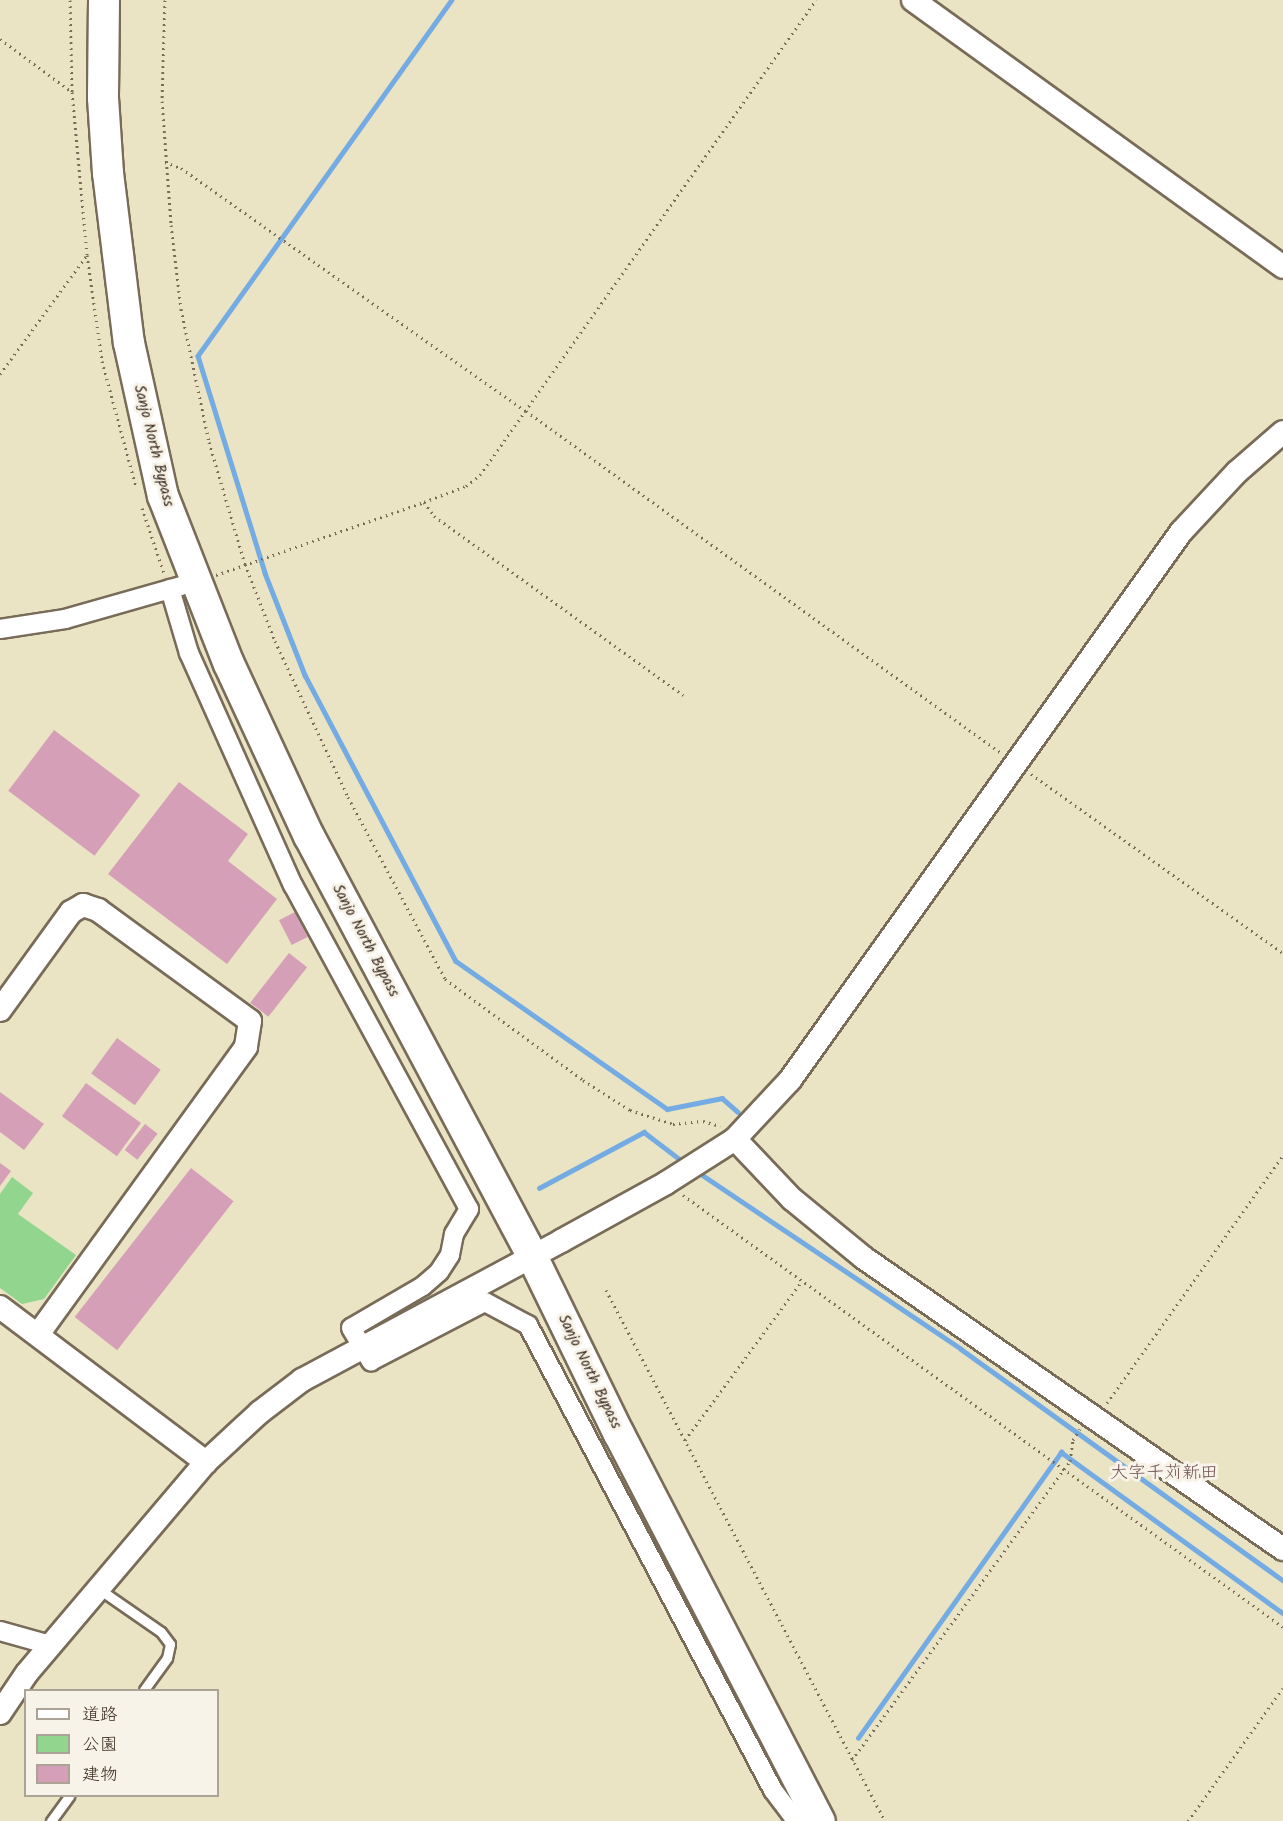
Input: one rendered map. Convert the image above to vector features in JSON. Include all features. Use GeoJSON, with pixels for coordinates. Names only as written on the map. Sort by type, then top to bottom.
{"type":"FeatureCollection","features":[{"type":"Feature","properties":{"kind":"highway","name":"Sanjo North Bypass"},"geometry":{"type":"LineString","coordinates":[[104,0],[105,120],[129,342],[183,585],[229,664],[309,836],[532,1256],[619,1434],[820,1821]]}},
{"type":"Feature","properties":{"kind":"street"},"geometry":{"type":"LineString","coordinates":[[913,0],[1283,267]]}},
{"type":"Feature","properties":{"kind":"street"},"geometry":{"type":"LineString","coordinates":[[0,1713],[50,1645],[97,1588],[206,1462],[260,1412],[302,1380],[666,1183],[735,1139],[790,1080],[1181,532],[1237,472],[1283,432]]}},
{"type":"Feature","properties":{"kind":"street"},"geometry":{"type":"LineString","coordinates":[[0,628],[65,619],[183,585],[189,652],[293,885],[470,1209],[454,1234],[450,1255],[439,1272],[423,1286],[351,1328],[371,1361],[485,1302],[528,1325],[773,1790],[796,1821]]}},
{"type":"Feature","properties":{"kind":"street"},"geometry":{"type":"LineString","coordinates":[[0,1010],[71,912],[83,905],[98,910],[250,1021],[246,1047],[39,1333]]}},
{"type":"Feature","properties":{"kind":"street"},"geometry":{"type":"LineString","coordinates":[[735,1139],[792,1199],[831,1233],[1283,1550]]}},
{"type":"Feature","properties":{"kind":"street"},"geometry":{"type":"LineString","coordinates":[[0,1307],[39,1333],[206,1462]]}},
{"type":"Feature","properties":{"kind":"street"},"geometry":{"type":"LineString","coordinates":[[0,1631],[50,1645]]}},
{"type":"Feature","properties":{"kind":"lane"},"geometry":{"type":"LineString","coordinates":[[97,1588],[161,1632],[170,1644],[167,1658],[145,1689]]}},
{"type":"Feature","properties":{"kind":"lane"},"geometry":{"type":"LineString","coordinates":[[51,1821],[68,1797]]}},
{"type":"Feature","properties":{"kind":"path"},"geometry":{"type":"LineString","coordinates":[[165,0],[162,101],[165,162],[185,331],[209,442],[245,564],[310,718],[353,807],[444,979],[583,1080],[630,1110],[673,1124],[712,1123],[735,1139]]}},
{"type":"Feature","properties":{"kind":"path"},"geometry":{"type":"LineString","coordinates":[[183,585],[424,502],[466,486],[480,474],[816,0]]}},
{"type":"Feature","properties":{"kind":"path"},"geometry":{"type":"LineString","coordinates":[[0,39],[72,92]]}},
{"type":"Feature","properties":{"kind":"path"},"geometry":{"type":"LineString","coordinates":[[165,162],[182,168],[526,411],[1283,953]]}},
{"type":"Feature","properties":{"kind":"path"},"geometry":{"type":"LineString","coordinates":[[0,374],[87,255]]}},
{"type":"Feature","properties":{"kind":"path"},"geometry":{"type":"LineString","coordinates":[[424,502],[434,516],[683,695]]}},
{"type":"Feature","properties":{"kind":"path"},"geometry":{"type":"LineString","coordinates":[[852,1760],[1070,1461],[1073,1440],[1283,1155]]}},
{"type":"Feature","properties":{"kind":"path"},"geometry":{"type":"LineString","coordinates":[[666,1183],[1283,1627]]}},
{"type":"Feature","properties":{"kind":"path"},"geometry":{"type":"LineString","coordinates":[[685,1440],[802,1281]]}},
{"type":"Feature","properties":{"kind":"path"},"geometry":{"type":"LineString","coordinates":[[606,1290],[885,1821]]}},
{"type":"Feature","properties":{"kind":"path"},"geometry":{"type":"LineString","coordinates":[[1188,1821],[1283,1688]]}},
{"type":"Feature","properties":{"kind":"green space"},"geometry":{"type":"Polygon","coordinates":[[[12,1177],[33,1193],[18,1214],[76,1255],[44,1299],[22,1304],[0,1288],[0,1194],[12,1177]]]}},
{"type":"Feature","properties":{"kind":"building"},"geometry":{"type":"Polygon","coordinates":[[[54,730],[140,795],[95,856],[8,791],[54,730]]]}},
{"type":"Feature","properties":{"kind":"building"},"geometry":{"type":"Polygon","coordinates":[[[179,782],[248,834],[228,861],[277,899],[227,964],[108,874],[179,782]]]}},
{"type":"Feature","properties":{"kind":"building"},"geometry":{"type":"Polygon","coordinates":[[[295,912],[308,937],[292,945],[279,920],[295,912]]]}},
{"type":"Feature","properties":{"kind":"building"},"geometry":{"type":"Polygon","coordinates":[[[289,953],[307,967],[268,1017],[250,1003],[289,953]]]}},
{"type":"Feature","properties":{"kind":"building"},"geometry":{"type":"Polygon","coordinates":[[[117,1038],[161,1070],[135,1105],[91,1074],[117,1038]]]}},
{"type":"Feature","properties":{"kind":"building"},"geometry":{"type":"Polygon","coordinates":[[[86,1083],[141,1123],[117,1156],[62,1116],[86,1083]]]}},
{"type":"Feature","properties":{"kind":"building"},"geometry":{"type":"Polygon","coordinates":[[[0,1092],[44,1124],[24,1150],[0,1132],[0,1092]]]}},
{"type":"Feature","properties":{"kind":"building"},"geometry":{"type":"Polygon","coordinates":[[[145,1124],[158,1134],[137,1160],[125,1150],[145,1124]]]}},
{"type":"Feature","properties":{"kind":"building"},"geometry":{"type":"Polygon","coordinates":[[[0,1163],[11,1171],[0,1186],[0,1163]]]}},
{"type":"Feature","properties":{"kind":"building"},"geometry":{"type":"Polygon","coordinates":[[[191,1168],[234,1201],[117,1350],[75,1317],[191,1168]]]}},
{"type":"Feature","properties":{"kind":"waterway"},"geometry":{"type":"LineString","coordinates":[[452,0],[198,356],[265,573],[305,675],[456,961],[667,1109],[722,1098],[738,1112]]}},
{"type":"Feature","properties":{"kind":"waterway"},"geometry":{"type":"LineString","coordinates":[[539,1188],[644,1132],[686,1164]]}},
{"type":"Feature","properties":{"kind":"waterway"},"geometry":{"type":"LineString","coordinates":[[698,1172],[961,1349],[1283,1580]]}},
{"type":"Feature","properties":{"kind":"waterway"},"geometry":{"type":"LineString","coordinates":[[858,1738],[1061,1452],[1283,1613]]}},
{"type":"Feature","properties":{"kind":"district","name":"大字千苅新田"},"geometry":{"type":"Point","coordinates":[1164,1474]}}]}
